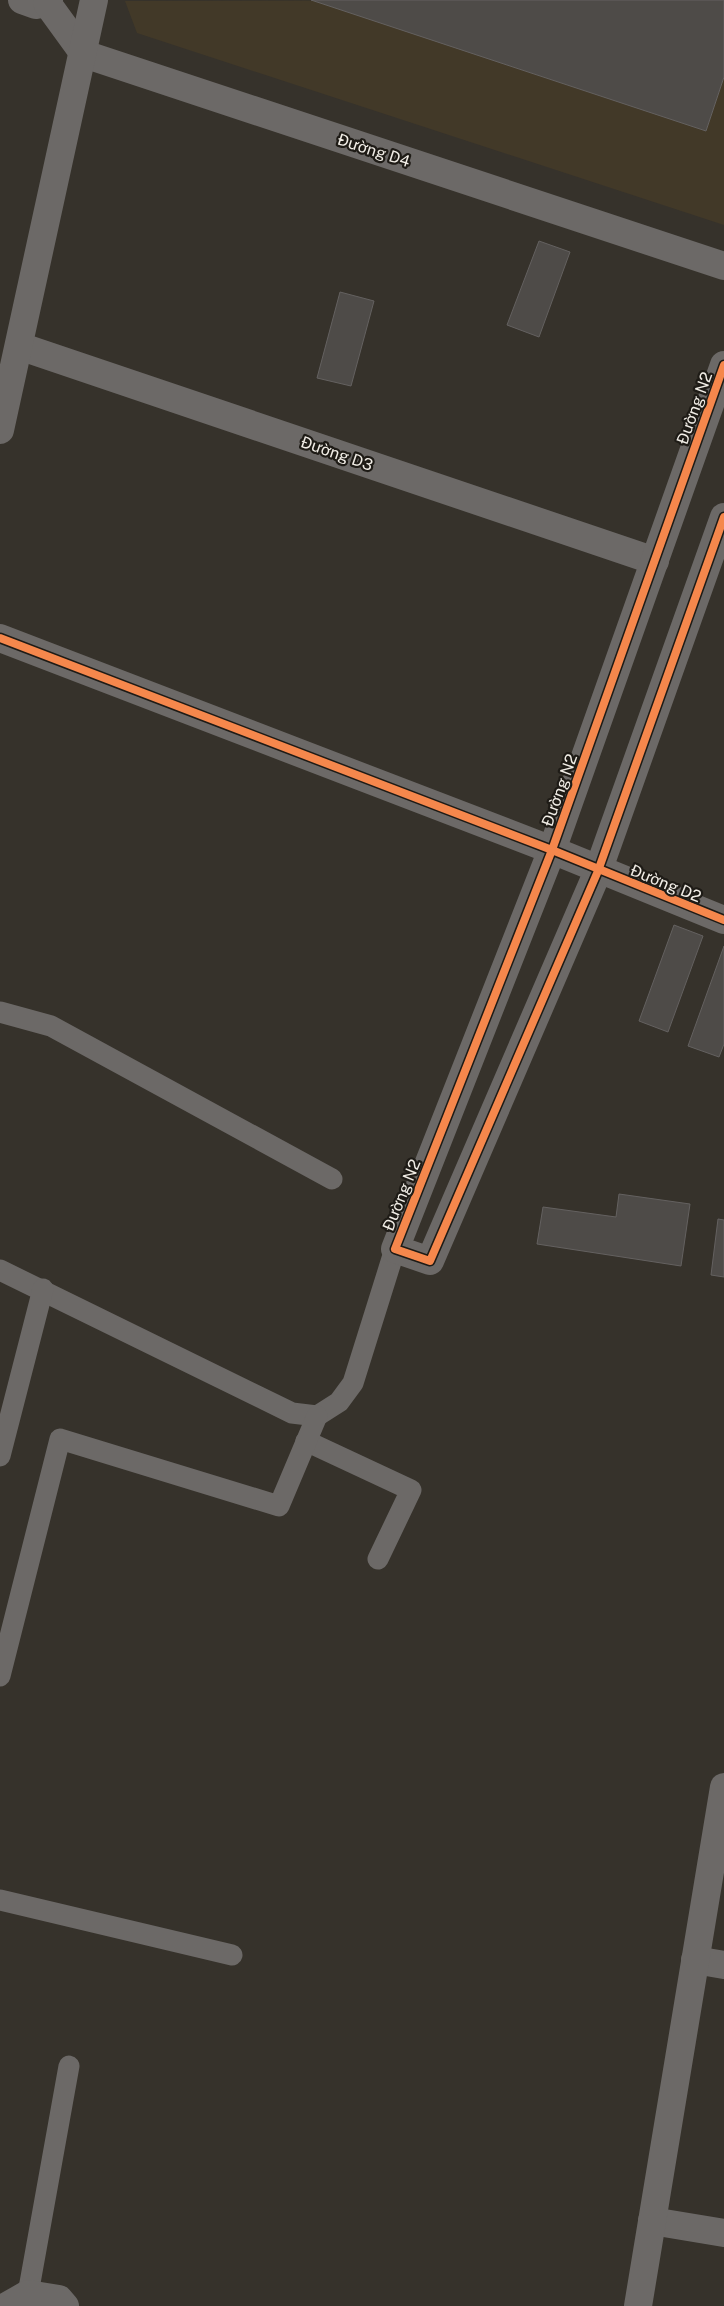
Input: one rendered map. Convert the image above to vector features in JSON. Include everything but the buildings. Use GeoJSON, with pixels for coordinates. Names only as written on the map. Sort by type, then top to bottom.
{"type":"FeatureCollection","features":[{"type":"Feature","properties":{"kind":"street"},"geometry":{"type":"LineString","coordinates":[[0,430],[84,54],[94,0]]}},
{"type":"Feature","properties":{"kind":"street"},"geometry":{"type":"LineString","coordinates":[[39,1],[84,54]]}},
{"type":"Feature","properties":{"kind":"street","name":"Đường D4"},"geometry":{"type":"LineString","coordinates":[[84,54],[724,266]]}},
{"type":"Feature","properties":{"kind":"street","name":"Đường D3"},"geometry":{"type":"LineString","coordinates":[[19,346],[654,561]]}},
{"type":"Feature","properties":{"kind":"street","name":"Đường N2"},"geometry":{"type":"LineString","coordinates":[[724,365],[552,850],[395,1249],[430,1261],[598,870],[724,517]]}},
{"type":"Feature","properties":{"kind":"street","name":"Đường D2"},"geometry":{"type":"LineString","coordinates":[[0,638],[552,850],[724,920]]}},
{"type":"Feature","properties":{"kind":"street"},"geometry":{"type":"LineString","coordinates":[[638,2306],[724,1787]]}},
{"type":"Feature","properties":{"kind":"street"},"geometry":{"type":"LineString","coordinates":[[695,1960],[724,1965]]}},
{"type":"Feature","properties":{"kind":"street"},"geometry":{"type":"LineString","coordinates":[[652,2221],[724,2233]]}},
{"type":"Feature","properties":{"kind":"street"},"geometry":{"type":"LineString","coordinates":[[17,2300],[59,2299],[65,2306]]}},
{"type":"Feature","properties":{"kind":"lane"},"geometry":{"type":"LineString","coordinates":[[0,1012],[51,1026],[332,1179]]}},
{"type":"Feature","properties":{"kind":"lane"},"geometry":{"type":"LineString","coordinates":[[0,1676],[60,1439],[279,1506],[317,1416],[339,1402],[353,1383],[395,1249]]}},
{"type":"Feature","properties":{"kind":"lane"},"geometry":{"type":"LineString","coordinates":[[0,1270],[43,1289],[292,1413],[317,1416]]}},
{"type":"Feature","properties":{"kind":"lane"},"geometry":{"type":"LineString","coordinates":[[0,1456],[43,1289]]}},
{"type":"Feature","properties":{"kind":"lane"},"geometry":{"type":"LineString","coordinates":[[306,1441],[411,1490],[378,1559]]}},
{"type":"Feature","properties":{"kind":"lane"},"geometry":{"type":"LineString","coordinates":[[0,1900],[232,1955]]}},
{"type":"Feature","properties":{"kind":"lane"},"geometry":{"type":"LineString","coordinates":[[17,2300],[69,2066]]}},
{"type":"Feature","properties":{"kind":"shaded area"},"geometry":{"type":"Polygon","coordinates":[[[724,0],[724,225],[137,33],[125,1],[724,0]]]}},
{"type":"Feature","properties":{"kind":"cycle path"},"geometry":{"type":"LineString","coordinates":[[724,365],[552,850],[395,1249],[430,1261],[598,871],[724,517]]}},
{"type":"Feature","properties":{"kind":"cycle path"},"geometry":{"type":"LineString","coordinates":[[0,638],[552,850],[724,920]]}}]}
